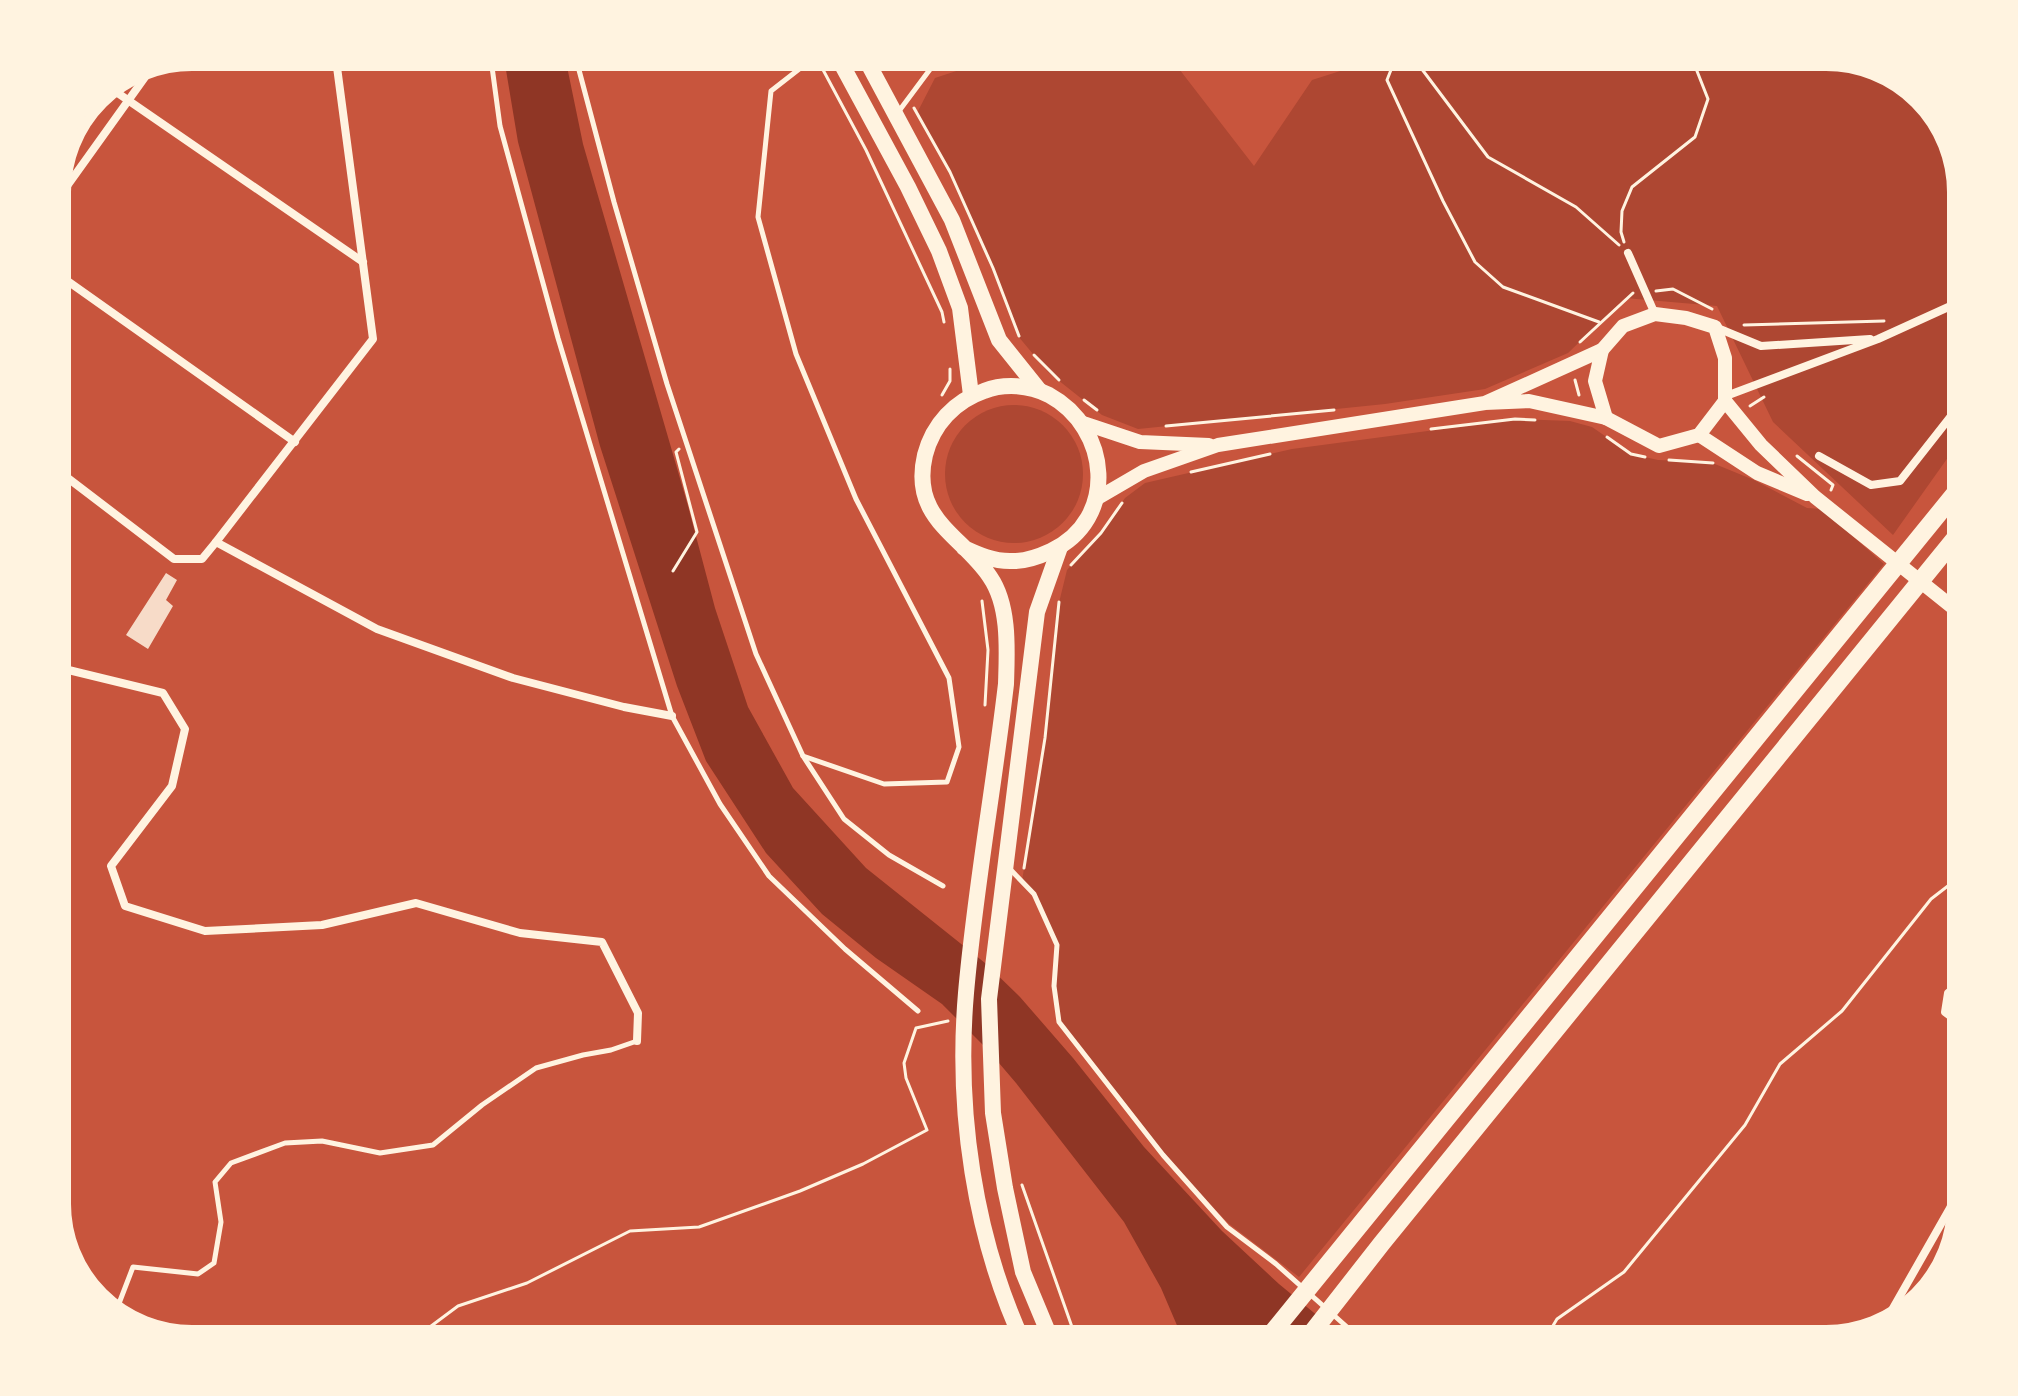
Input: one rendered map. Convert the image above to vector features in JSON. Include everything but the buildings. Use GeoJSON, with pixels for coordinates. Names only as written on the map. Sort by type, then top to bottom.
{"type":"FeatureCollection","features":[{"type":"Feature","properties":{"kind":"highway"},"geometry":{"type":"LineString","coordinates":[[1274,1330],[1952,497]]}},
{"type":"Feature","properties":{"kind":"highway"},"geometry":{"type":"LineString","coordinates":[[1314,1330],[1952,542]]}},
{"type":"Feature","properties":{"kind":"main road"},"geometry":{"type":"LineString","coordinates":[[842,66],[939,251],[960,308],[971,395]]}},
{"type":"Feature","properties":{"kind":"main road"},"geometry":{"type":"LineString","coordinates":[[869,66],[952,220],[999,340],[1039,390]]}},
{"type":"Feature","properties":{"kind":"main road"},"geometry":{"type":"LineString","coordinates":[[1096,499],[1144,471],[1218,445],[1485,403],[1529,401],[1584,412],[1606,418],[1659,446],[1699,435],[1725,399],[1725,358],[1715,327],[1686,318],[1655,314],[1623,326],[1602,350],[1485,403]]}},
{"type":"Feature","properties":{"kind":"main road"},"geometry":{"type":"LineString","coordinates":[[1602,350],[1595,381],[1606,418]]}},
{"type":"Feature","properties":{"kind":"main road"},"geometry":{"type":"LineString","coordinates":[[964,548],[987,558],[1012,562],[1037,558],[1060,547],[1076,534],[1088,517],[1096,499],[1099,472],[1095,446],[1083,423],[1063,403],[1039,390],[1016,386],[993,388],[971,395],[949,411],[934,432],[924,470],[930,508],[944,530],[992,579],[1005,616],[1007,648],[1001,731],[974,925],[964,1034],[970,1156],[988,1242],[1019,1330]]}},
{"type":"Feature","properties":{"kind":"main road"},"geometry":{"type":"LineString","coordinates":[[1725,399],[1761,445],[1820,502],[1952,607]]}},
{"type":"Feature","properties":{"kind":"main road"},"geometry":{"type":"LineString","coordinates":[[1083,423],[1140,442],[1218,445]]}},
{"type":"Feature","properties":{"kind":"main road"},"geometry":{"type":"LineString","coordinates":[[1699,435],[1757,473],[1820,502]]}},
{"type":"Feature","properties":{"kind":"main road"},"geometry":{"type":"LineString","coordinates":[[1047,1330],[1023,1272],[996,1138],[989,1061],[989,999],[1037,612],[1060,547]]}},
{"type":"Feature","properties":{"kind":"street"},"geometry":{"type":"LineString","coordinates":[[66,477],[174,559],[202,559],[373,339],[337,66]]}},
{"type":"Feature","properties":{"kind":"street"},"geometry":{"type":"LineString","coordinates":[[66,187],[146,76]]}},
{"type":"Feature","properties":{"kind":"street"},"geometry":{"type":"LineString","coordinates":[[116,92],[363,262]]}},
{"type":"Feature","properties":{"kind":"street"},"geometry":{"type":"LineString","coordinates":[[1628,253],[1655,314]]}},
{"type":"Feature","properties":{"kind":"street"},"geometry":{"type":"LineString","coordinates":[[66,280],[295,442]]}},
{"type":"Feature","properties":{"kind":"street"},"geometry":{"type":"LineString","coordinates":[[1725,399],[1878,339],[1952,305]]}},
{"type":"Feature","properties":{"kind":"street"},"geometry":{"type":"LineString","coordinates":[[1715,327],[1761,346],[1878,339]]}},
{"type":"Feature","properties":{"kind":"street"},"geometry":{"type":"LineString","coordinates":[[1819,456],[1871,485],[1900,481],[1952,415]]}},
{"type":"Feature","properties":{"kind":"street"},"geometry":{"type":"LineString","coordinates":[[216,542],[377,629],[513,678],[624,707],[672,716]]}},
{"type":"Feature","properties":{"kind":"street"},"geometry":{"type":"LineString","coordinates":[[66,669],[163,693],[185,729],[172,786],[111,866],[125,906],[205,931],[322,925],[416,903],[520,933],[602,942],[638,1013],[637,1041]]}},
{"type":"Feature","properties":{"kind":"street"},"geometry":{"type":"LineString","coordinates":[[1952,990],[1948,993],[1945,1012],[1952,1017]]}},
{"type":"Feature","properties":{"kind":"street"},"geometry":{"type":"LineString","coordinates":[[1894,1309],[1952,1205]]}},
{"type":"Feature","properties":{"kind":"lane"},"geometry":{"type":"LineString","coordinates":[[492,66],[500,126],[525,217],[672,716],[720,804],[769,876],[845,949],[918,1011]]}},
{"type":"Feature","properties":{"kind":"lane"},"geometry":{"type":"LineString","coordinates":[[579,66],[614,202],[685,439],[756,654],[803,756],[844,819],[889,855],[943,886]]}},
{"type":"Feature","properties":{"kind":"lane"},"geometry":{"type":"LineString","coordinates":[[803,66],[771,91],[758,217],[796,354],[856,499],[949,678],[959,747],[947,782],[884,784],[803,756]]}},
{"type":"Feature","properties":{"kind":"lane"},"geometry":{"type":"LineString","coordinates":[[896,116],[933,66]]}},
{"type":"Feature","properties":{"kind":"lane"},"geometry":{"type":"LineString","coordinates":[[1006,865],[1034,894],[1057,945],[1054,986],[1059,1022],[1163,1155],[1227,1227],[1276,1264],[1348,1330]]}},
{"type":"Feature","properties":{"kind":"lane"},"geometry":{"type":"LineString","coordinates":[[118,1306],[133,1267],[198,1274],[214,1263],[221,1222],[215,1182],[231,1163],[285,1143],[322,1141],[380,1153],[433,1145],[482,1105],[536,1068],[637,1041]]}},
{"type":"Feature","properties":{"kind":"path"},"geometry":{"type":"LineString","coordinates":[[1392,66],[1387,80],[1475,262],[1503,287],[1601,323]]}},
{"type":"Feature","properties":{"kind":"path"},"geometry":{"type":"LineString","coordinates":[[1420,66],[1488,157],[1576,207],[1628,253]]}},
{"type":"Feature","properties":{"kind":"path"},"geometry":{"type":"LineString","coordinates":[[1628,253],[1621,232],[1622,211],[1632,187],[1695,137],[1708,99],[1695,66]]}},
{"type":"Feature","properties":{"kind":"path"},"geometry":{"type":"LineString","coordinates":[[908,97],[950,172],[993,268],[1018,336]]}},
{"type":"Feature","properties":{"kind":"path"},"geometry":{"type":"LineString","coordinates":[[1758,325],[1761,346]]}},
{"type":"Feature","properties":{"kind":"path"},"geometry":{"type":"LineString","coordinates":[[1028,348],[1059,380]]}},
{"type":"Feature","properties":{"kind":"path"},"geometry":{"type":"LineString","coordinates":[[1571,364],[1584,412]]}},
{"type":"Feature","properties":{"kind":"path"},"geometry":{"type":"LineString","coordinates":[[1750,415],[1750,405],[1769,393],[1767,381]]}},
{"type":"Feature","properties":{"kind":"path"},"geometry":{"type":"LineString","coordinates":[[1081,398],[1102,415]]}},
{"type":"Feature","properties":{"kind":"path"},"geometry":{"type":"LineString","coordinates":[[1420,430],[1515,419],[1544,420]]}},
{"type":"Feature","properties":{"kind":"path"},"geometry":{"type":"LineString","coordinates":[[1603,435],[1631,454],[1645,457]]}},
{"type":"Feature","properties":{"kind":"path"},"geometry":{"type":"LineString","coordinates":[[673,571],[697,532],[676,452],[685,439]]}},
{"type":"Feature","properties":{"kind":"path"},"geometry":{"type":"LineString","coordinates":[[1189,473],[1277,452]]}},
{"type":"Feature","properties":{"kind":"path"},"geometry":{"type":"LineString","coordinates":[[1797,456],[1833,485],[1820,502]]}},
{"type":"Feature","properties":{"kind":"path"},"geometry":{"type":"LineString","coordinates":[[1658,460],[1710,462],[1725,468]]}},
{"type":"Feature","properties":{"kind":"path"},"geometry":{"type":"LineString","coordinates":[[1067,570],[1101,533],[1125,498]]}},
{"type":"Feature","properties":{"kind":"path"},"geometry":{"type":"LineString","coordinates":[[1022,881],[1045,738],[1060,600]]}},
{"type":"Feature","properties":{"kind":"path"},"geometry":{"type":"LineString","coordinates":[[1550,1330],[1557,1319],[1624,1272],[1745,1125],[1780,1064],[1842,1011],[1931,899],[1952,883]]}},
{"type":"Feature","properties":{"kind":"path"},"geometry":{"type":"LineString","coordinates":[[426,1330],[458,1306],[527,1283],[630,1231],[699,1227],[800,1191],[863,1164],[927,1130],[906,1078],[904,1063],[916,1028],[948,1021]]}},
{"type":"Feature","properties":{"kind":"path"},"geometry":{"type":"LineString","coordinates":[[1022,1184],[1073,1330]]}},
{"type":"Feature","properties":{"kind":"shaded area"},"geometry":{"type":"Polygon","coordinates":[[[505,66],[567,66],[583,144],[715,608],[748,707],[793,788],[866,868],[985,963],[1020,997],[1144,1147],[1222,1231],[1335,1330],[1179,1330],[1161,1288],[1124,1222],[987,1049],[942,1004],[876,958],[822,914],[766,853],[706,761],[677,686],[600,446],[518,142],[505,66]]]}},
{"type":"Feature","properties":{"kind":"shaded area"},"geometry":{"type":"Polygon","coordinates":[[[972,66],[1177,66],[1254,166],[1312,80],[1356,66],[1826,66],[1858,70],[1896,87],[1921,109],[1939,136],[1950,168],[1952,452],[1893,535],[1773,422],[1717,306],[1625,298],[1568,353],[1485,389],[1385,404],[1138,429],[1102,415],[1048,372],[1018,336],[993,268],[950,172],[917,113],[935,78],[972,66]]]}},
{"type":"Feature","properties":{"kind":"shaded area"},"geometry":{"type":"Polygon","coordinates":[[[1014,405],[1040,410],[1063,425],[1078,448],[1083,474],[1078,500],[1063,523],[1040,538],[1014,543],[988,538],[965,523],[950,500],[945,474],[950,448],[965,425],[988,410],[1014,405]]]}},
{"type":"Feature","properties":{"kind":"shaded area"},"geometry":{"type":"Polygon","coordinates":[[[1518,419],[1570,421],[1592,427],[1631,454],[1658,460],[1710,462],[1754,480],[1807,508],[1822,509],[1884,564],[1299,1277],[1228,1223],[1163,1155],[1059,1022],[1054,986],[1057,945],[1034,894],[1022,881],[1045,738],[1056,615],[1067,570],[1101,533],[1125,498],[1145,483],[1292,449],[1518,419]]]}}]}
